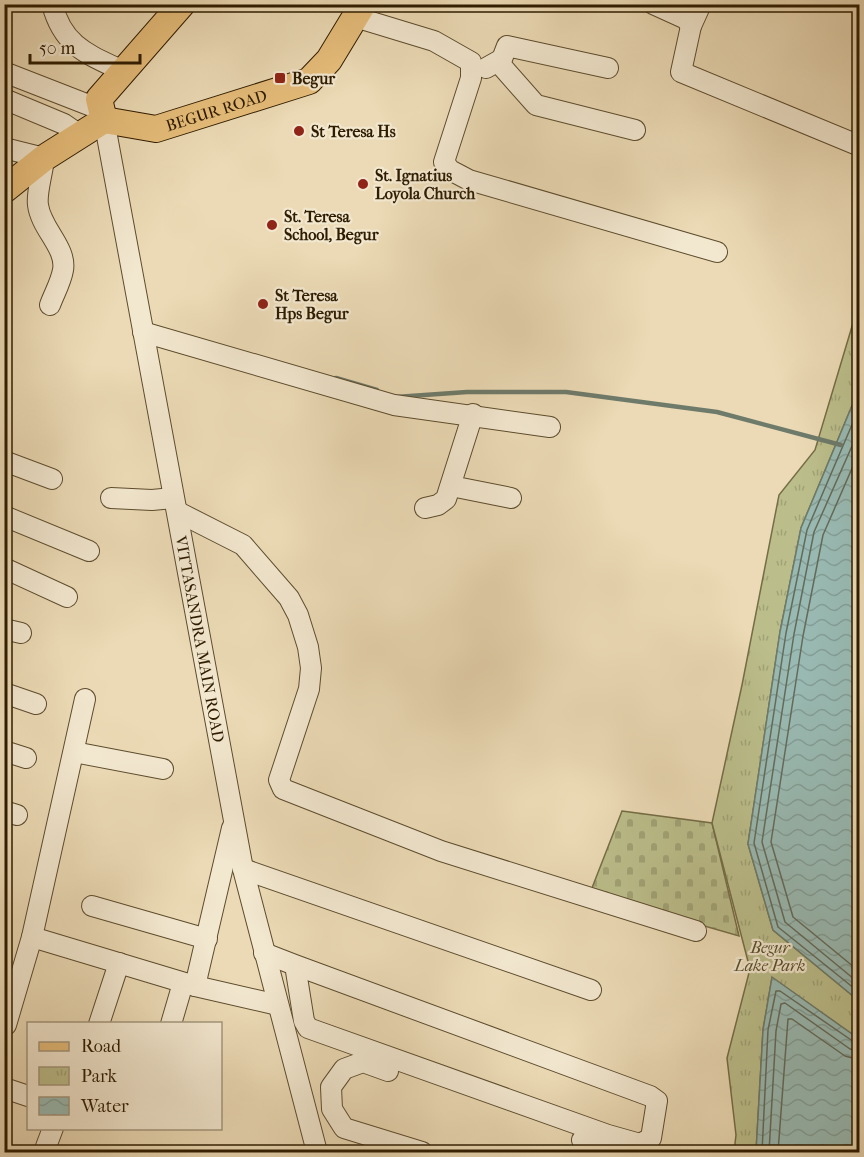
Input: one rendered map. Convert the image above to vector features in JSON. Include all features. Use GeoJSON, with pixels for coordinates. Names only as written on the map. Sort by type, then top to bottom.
{"type":"FeatureCollection","features":[{"type":"Feature","properties":{"kind":"main road"},"geometry":{"type":"LineString","coordinates":[[4,190],[44,158],[80,135],[101,114],[99,99],[182,4]]}},
{"type":"Feature","properties":{"kind":"main road","name":"BEGUR ROAD"},"geometry":{"type":"LineString","coordinates":[[101,114],[156,129],[309,81],[330,60],[359,11]]}},
{"type":"Feature","properties":{"kind":"street"},"geometry":{"type":"LineString","coordinates":[[51,4],[62,32],[72,44],[123,71]]}},
{"type":"Feature","properties":{"kind":"street"},"geometry":{"type":"LineString","coordinates":[[653,4],[686,18],[691,26]]}},
{"type":"Feature","properties":{"kind":"street"},"geometry":{"type":"LineString","coordinates":[[701,4],[691,26],[681,72],[860,146]]}},
{"type":"Feature","properties":{"kind":"street"},"geometry":{"type":"LineString","coordinates":[[359,11],[434,41],[471,62],[472,74],[444,162],[450,170],[469,180],[717,252]]}},
{"type":"Feature","properties":{"kind":"street"},"geometry":{"type":"LineString","coordinates":[[472,74],[498,62],[507,46],[608,68]]}},
{"type":"Feature","properties":{"kind":"street"},"geometry":{"type":"LineString","coordinates":[[498,62],[536,105],[635,130]]}},
{"type":"Feature","properties":{"kind":"street"},"geometry":{"type":"LineString","coordinates":[[4,72],[101,114]]}},
{"type":"Feature","properties":{"kind":"street"},"geometry":{"type":"LineString","coordinates":[[4,99],[64,123],[80,135]]}},
{"type":"Feature","properties":{"kind":"street","name":"VITTASANDRA MAIN ROAD"},"geometry":{"type":"LineString","coordinates":[[101,114],[243,870],[317,1152]]}},
{"type":"Feature","properties":{"kind":"street"},"geometry":{"type":"LineString","coordinates":[[4,148],[44,158],[38,207],[44,227],[58,246],[64,261],[50,305]]}},
{"type":"Feature","properties":{"kind":"street"},"geometry":{"type":"LineString","coordinates":[[143,332],[380,401],[550,427]]}},
{"type":"Feature","properties":{"kind":"street"},"geometry":{"type":"LineString","coordinates":[[425,508],[442,502],[451,486],[473,414]]}},
{"type":"Feature","properties":{"kind":"street"},"geometry":{"type":"LineString","coordinates":[[4,461],[52,479]]}},
{"type":"Feature","properties":{"kind":"street"},"geometry":{"type":"LineString","coordinates":[[451,486],[511,498]]}},
{"type":"Feature","properties":{"kind":"street"},"geometry":{"type":"LineString","coordinates":[[111,498],[152,500],[175,505],[243,545],[289,598],[298,615],[308,647],[311,668],[309,689],[279,780],[283,789],[441,851],[696,931]]}},
{"type":"Feature","properties":{"kind":"street"},"geometry":{"type":"LineString","coordinates":[[4,516],[89,551]]}},
{"type":"Feature","properties":{"kind":"street"},"geometry":{"type":"LineString","coordinates":[[4,568],[67,597]]}},
{"type":"Feature","properties":{"kind":"street"},"geometry":{"type":"LineString","coordinates":[[4,693],[36,704]]}},
{"type":"Feature","properties":{"kind":"street"},"geometry":{"type":"LineString","coordinates":[[6,1025],[32,937],[85,699]]}},
{"type":"Feature","properties":{"kind":"street"},"geometry":{"type":"LineString","coordinates":[[4,751],[26,758]]}},
{"type":"Feature","properties":{"kind":"street"},"geometry":{"type":"LineString","coordinates":[[74,752],[163,769]]}},
{"type":"Feature","properties":{"kind":"street"},"geometry":{"type":"LineString","coordinates":[[171,1022],[207,939],[234,822]]}},
{"type":"Feature","properties":{"kind":"street"},"geometry":{"type":"LineString","coordinates":[[243,870],[591,990]]}},
{"type":"Feature","properties":{"kind":"street"},"geometry":{"type":"LineString","coordinates":[[92,906],[207,939]]}},
{"type":"Feature","properties":{"kind":"street"},"geometry":{"type":"LineString","coordinates":[[32,937],[189,984],[278,1005]]}},
{"type":"Feature","properties":{"kind":"street"},"geometry":{"type":"LineString","coordinates":[[264,953],[650,1096],[657,1101],[651,1138],[640,1144],[608,1135],[308,1028],[304,1021],[295,965]]}},
{"type":"Feature","properties":{"kind":"street"},"geometry":{"type":"LineString","coordinates":[[99,1022],[119,963]]}},
{"type":"Feature","properties":{"kind":"street"},"geometry":{"type":"LineString","coordinates":[[301,1094],[331,1086],[344,1069],[363,1062],[617,1152]]}},
{"type":"Feature","properties":{"kind":"street"},"geometry":{"type":"LineString","coordinates":[[331,1086],[332,1109],[344,1128],[422,1152]]}},
{"type":"Feature","properties":{"kind":"street"},"geometry":{"type":"LineString","coordinates":[[4,1088],[27,1096]]}},
{"type":"Feature","properties":{"kind":"street"},"geometry":{"type":"LineString","coordinates":[[44,1152],[51,1130]]}},
{"type":"Feature","properties":{"kind":"green space","name":"Begur Lake Park"},"geometry":{"type":"Polygon","coordinates":[[[859,303],[859,389],[801,528],[780,632],[748,844],[773,930],[859,1001],[859,1039],[772,978],[763,1030],[756,1152],[734,1152],[736,1135],[727,1058],[750,969],[712,823],[779,495],[815,450],[859,303]]]}},
{"type":"Feature","properties":{"kind":"green space"},"geometry":{"type":"Polygon","coordinates":[[[622,811],[712,823],[739,936],[590,893],[622,811]]]}},
{"type":"Feature","properties":{"kind":"water"},"geometry":{"type":"Polygon","coordinates":[[[859,389],[859,1001],[773,930],[748,844],[780,632],[801,528],[859,389]]]}},
{"type":"Feature","properties":{"kind":"water"},"geometry":{"type":"Polygon","coordinates":[[[772,977],[859,1039],[859,1152],[756,1152],[763,1030],[772,977]]]}},
{"type":"Feature","properties":{"kind":"waterway"},"geometry":{"type":"LineString","coordinates":[[336,378],[377,390]]}},
{"type":"Feature","properties":{"kind":"waterway"},"geometry":{"type":"LineString","coordinates":[[396,397],[467,392],[566,392],[717,412],[841,445]]}},
{"type":"Feature","properties":{"kind":"place","name":"Begur"},"geometry":{"type":"Point","coordinates":[280,78]}},
{"type":"Feature","properties":{"kind":"place","name":"St Teresa Hs"},"geometry":{"type":"Point","coordinates":[299,131]}},
{"type":"Feature","properties":{"kind":"place","name":"St. Ignatius Loyola Church"},"geometry":{"type":"Point","coordinates":[363,184]}},
{"type":"Feature","properties":{"kind":"place","name":"St. Teresa School, Begur"},"geometry":{"type":"Point","coordinates":[272,225]}},
{"type":"Feature","properties":{"kind":"place","name":"St Teresa Hps Begur"},"geometry":{"type":"Point","coordinates":[263,304]}}]}
